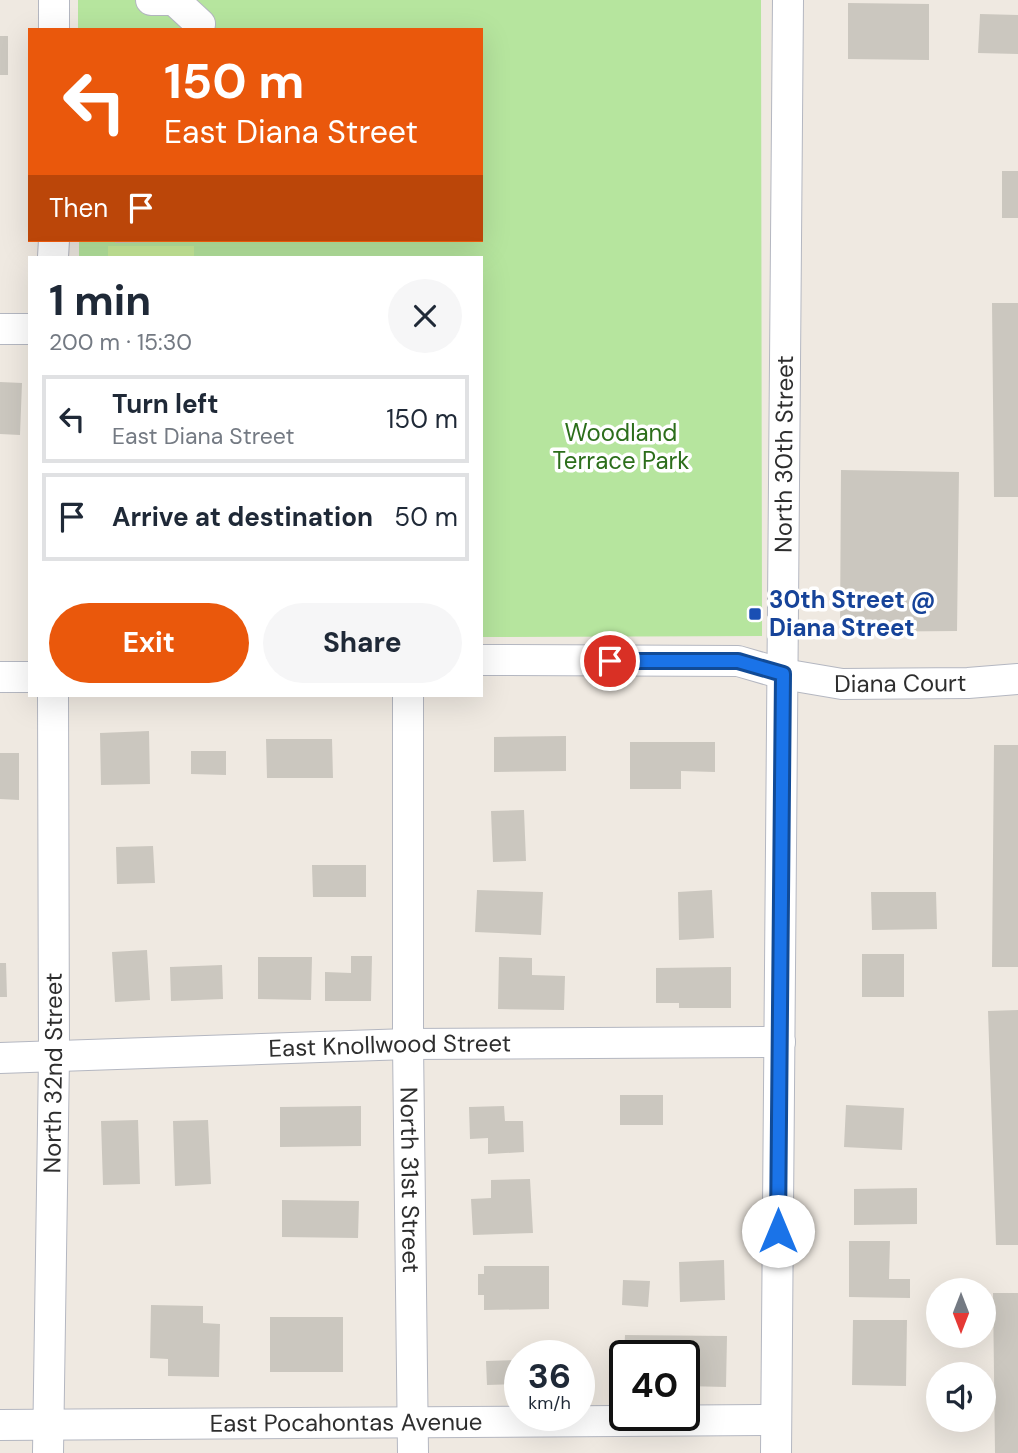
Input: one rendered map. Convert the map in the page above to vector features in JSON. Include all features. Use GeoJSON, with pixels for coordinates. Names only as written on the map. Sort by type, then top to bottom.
{"type":"FeatureCollection","features":[{"type":"Feature","properties":{"kind":"street"},"geometry":{"type":"LineString","coordinates":[[54,0],[54,28]]}},
{"type":"Feature","properties":{"kind":"street"},"geometry":{"type":"LineString","coordinates":[[151,0],[174,0],[200,24],[199,28]]}},
{"type":"Feature","properties":{"kind":"street","name":"North 30th Street"},"geometry":{"type":"LineString","coordinates":[[776,1453],[788,0]]}},
{"type":"Feature","properties":{"kind":"street"},"geometry":{"type":"LineString","coordinates":[[0,328],[28,329]]}},
{"type":"Feature","properties":{"kind":"street","name":"Diana Court"},"geometry":{"type":"LineString","coordinates":[[483,660],[738,661],[783,674],[842,684],[968,683],[1018,679]]}},
{"type":"Feature","properties":{"kind":"street"},"geometry":{"type":"LineString","coordinates":[[0,677],[28,677]]}},
{"type":"Feature","properties":{"kind":"street","name":"North 32nd Street"},"geometry":{"type":"LineString","coordinates":[[48,1439],[54,1057],[53,697]]}},
{"type":"Feature","properties":{"kind":"street","name":"North 31st Street"},"geometry":{"type":"LineString","coordinates":[[408,697],[408,1044],[413,1453]]}},
{"type":"Feature","properties":{"kind":"street","name":"East Knollwood Street"},"geometry":{"type":"LineString","coordinates":[[0,1058],[408,1044],[780,1042]]}},
{"type":"Feature","properties":{"kind":"street","name":"East Pocahontas Avenue"},"geometry":{"type":"LineString","coordinates":[[0,1425],[48,1439],[412,1422],[776,1420]]}},
{"type":"Feature","properties":{"kind":"green space","name":"Woodland Terrace Park"},"geometry":{"type":"Polygon","coordinates":[[[78,0],[761,0],[762,636],[483,637],[483,256],[79,256],[79,242],[483,242],[483,28],[78,28],[78,0]]]}},
{"type":"Feature","properties":{"kind":"green space"},"geometry":{"type":"Polygon","coordinates":[[[108,246],[194,246],[194,256],[108,256],[108,246]]]}},
{"type":"Feature","properties":{"kind":"building"},"geometry":{"type":"Polygon","coordinates":[[[848,3],[929,4],[929,60],[848,59],[848,3]]]}},
{"type":"Feature","properties":{"kind":"building"},"geometry":{"type":"Polygon","coordinates":[[[980,14],[1018,15],[1018,54],[978,53],[980,14]]]}},
{"type":"Feature","properties":{"kind":"building"},"geometry":{"type":"Polygon","coordinates":[[[0,36],[8,36],[8,75],[0,75],[0,36]]]}},
{"type":"Feature","properties":{"kind":"building"},"geometry":{"type":"Polygon","coordinates":[[[1002,171],[1018,171],[1018,218],[1002,218],[1002,171]]]}},
{"type":"Feature","properties":{"kind":"building"},"geometry":{"type":"Polygon","coordinates":[[[992,303],[1018,303],[1018,497],[994,497],[992,303]]]}},
{"type":"Feature","properties":{"kind":"building"},"geometry":{"type":"Polygon","coordinates":[[[0,382],[22,383],[20,435],[0,434],[0,382]]]}},
{"type":"Feature","properties":{"kind":"building"},"geometry":{"type":"Polygon","coordinates":[[[841,470],[959,472],[957,631],[840,632],[841,470]]]}},
{"type":"Feature","properties":{"kind":"building"},"geometry":{"type":"Polygon","coordinates":[[[149,731],[150,784],[101,785],[100,733],[149,731]]]}},
{"type":"Feature","properties":{"kind":"building"},"geometry":{"type":"Polygon","coordinates":[[[566,736],[566,771],[494,772],[494,737],[566,736]]]}},
{"type":"Feature","properties":{"kind":"building"},"geometry":{"type":"Polygon","coordinates":[[[266,739],[332,739],[333,778],[267,778],[266,739]]]}},
{"type":"Feature","properties":{"kind":"building"},"geometry":{"type":"Polygon","coordinates":[[[630,742],[715,742],[715,772],[681,771],[681,789],[630,789],[630,742]]]}},
{"type":"Feature","properties":{"kind":"building"},"geometry":{"type":"Polygon","coordinates":[[[994,745],[1018,745],[1018,967],[992,967],[994,745]]]}},
{"type":"Feature","properties":{"kind":"building"},"geometry":{"type":"Polygon","coordinates":[[[191,751],[226,751],[226,775],[191,774],[191,751]]]}},
{"type":"Feature","properties":{"kind":"building"},"geometry":{"type":"Polygon","coordinates":[[[0,753],[19,753],[19,800],[0,799],[0,753]]]}},
{"type":"Feature","properties":{"kind":"building"},"geometry":{"type":"Polygon","coordinates":[[[524,810],[526,861],[493,862],[491,811],[524,810]]]}},
{"type":"Feature","properties":{"kind":"building"},"geometry":{"type":"Polygon","coordinates":[[[153,846],[155,883],[117,884],[116,847],[153,846]]]}},
{"type":"Feature","properties":{"kind":"building"},"geometry":{"type":"Polygon","coordinates":[[[312,865],[366,865],[366,897],[313,897],[312,865]]]}},
{"type":"Feature","properties":{"kind":"building"},"geometry":{"type":"Polygon","coordinates":[[[477,890],[543,892],[541,935],[475,932],[477,890]]]}},
{"type":"Feature","properties":{"kind":"building"},"geometry":{"type":"Polygon","coordinates":[[[712,890],[714,938],[679,940],[678,892],[712,890]]]}},
{"type":"Feature","properties":{"kind":"building"},"geometry":{"type":"Polygon","coordinates":[[[871,892],[936,892],[937,929],[872,930],[871,892]]]}},
{"type":"Feature","properties":{"kind":"building"},"geometry":{"type":"Polygon","coordinates":[[[147,950],[150,1000],[115,1002],[112,952],[147,950]]]}},
{"type":"Feature","properties":{"kind":"building"},"geometry":{"type":"Polygon","coordinates":[[[862,954],[904,954],[904,997],[862,997],[862,954]]]}},
{"type":"Feature","properties":{"kind":"building"},"geometry":{"type":"Polygon","coordinates":[[[351,956],[372,956],[371,1001],[325,1001],[325,972],[351,973],[351,956]]]}},
{"type":"Feature","properties":{"kind":"building"},"geometry":{"type":"Polygon","coordinates":[[[258,957],[312,957],[311,1000],[258,999],[258,957]]]}},
{"type":"Feature","properties":{"kind":"building"},"geometry":{"type":"Polygon","coordinates":[[[499,957],[532,958],[532,975],[565,976],[564,1010],[498,1009],[499,957]]]}},
{"type":"Feature","properties":{"kind":"building"},"geometry":{"type":"Polygon","coordinates":[[[0,963],[6,963],[7,997],[0,997],[0,963]]]}},
{"type":"Feature","properties":{"kind":"building"},"geometry":{"type":"Polygon","coordinates":[[[222,965],[223,999],[171,1001],[170,967],[222,965]]]}},
{"type":"Feature","properties":{"kind":"building"},"geometry":{"type":"Polygon","coordinates":[[[731,967],[731,1008],[679,1008],[679,1003],[656,1003],[656,968],[731,967]]]}},
{"type":"Feature","properties":{"kind":"building"},"geometry":{"type":"Polygon","coordinates":[[[1018,1010],[1018,1245],[996,1245],[988,1011],[1018,1010]]]}},
{"type":"Feature","properties":{"kind":"building"},"geometry":{"type":"Polygon","coordinates":[[[620,1095],[663,1095],[663,1125],[620,1125],[620,1095]]]}},
{"type":"Feature","properties":{"kind":"building"},"geometry":{"type":"Polygon","coordinates":[[[846,1105],[904,1108],[902,1150],[844,1147],[846,1105]]]}},
{"type":"Feature","properties":{"kind":"building"},"geometry":{"type":"Polygon","coordinates":[[[361,1106],[361,1146],[280,1147],[280,1107],[361,1106]]]}},
{"type":"Feature","properties":{"kind":"building"},"geometry":{"type":"Polygon","coordinates":[[[504,1106],[505,1121],[523,1121],[524,1152],[488,1154],[488,1138],[470,1139],[469,1107],[504,1106]]]}},
{"type":"Feature","properties":{"kind":"building"},"geometry":{"type":"Polygon","coordinates":[[[138,1120],[140,1184],[103,1185],[101,1121],[138,1120]]]}},
{"type":"Feature","properties":{"kind":"building"},"geometry":{"type":"Polygon","coordinates":[[[208,1120],[211,1184],[175,1186],[173,1121],[208,1120]]]}},
{"type":"Feature","properties":{"kind":"building"},"geometry":{"type":"Polygon","coordinates":[[[530,1179],[533,1233],[473,1235],[471,1199],[491,1198],[491,1180],[530,1179]]]}},
{"type":"Feature","properties":{"kind":"building"},"geometry":{"type":"Polygon","coordinates":[[[917,1188],[917,1224],[854,1225],[854,1189],[917,1188]]]}},
{"type":"Feature","properties":{"kind":"building"},"geometry":{"type":"Polygon","coordinates":[[[282,1200],[359,1201],[358,1238],[282,1237],[282,1200]]]}},
{"type":"Feature","properties":{"kind":"building"},"geometry":{"type":"Polygon","coordinates":[[[849,1241],[890,1241],[889,1279],[910,1279],[910,1298],[849,1297],[849,1241]]]}},
{"type":"Feature","properties":{"kind":"building"},"geometry":{"type":"Polygon","coordinates":[[[724,1260],[725,1300],[680,1302],[679,1262],[724,1260]]]}},
{"type":"Feature","properties":{"kind":"building"},"geometry":{"type":"Polygon","coordinates":[[[484,1266],[549,1266],[549,1309],[484,1310],[484,1295],[478,1295],[478,1274],[484,1274],[484,1266]]]}},
{"type":"Feature","properties":{"kind":"building"},"geometry":{"type":"Polygon","coordinates":[[[623,1280],[650,1281],[648,1307],[622,1305],[623,1280]]]}},
{"type":"Feature","properties":{"kind":"building"},"geometry":{"type":"Polygon","coordinates":[[[996,1293],[1018,1293],[1018,1453],[995,1453],[996,1362],[994,1362],[996,1293]]]}},
{"type":"Feature","properties":{"kind":"building"},"geometry":{"type":"Polygon","coordinates":[[[151,1305],[203,1306],[203,1323],[220,1324],[219,1377],[168,1376],[168,1359],[150,1358],[151,1305]]]}},
{"type":"Feature","properties":{"kind":"building"},"geometry":{"type":"Polygon","coordinates":[[[270,1317],[343,1317],[343,1372],[270,1372],[270,1317]]]}},
{"type":"Feature","properties":{"kind":"building"},"geometry":{"type":"Polygon","coordinates":[[[853,1320],[907,1320],[906,1386],[852,1385],[853,1320]]]}},
{"type":"Feature","properties":{"kind":"building"},"geometry":{"type":"Polygon","coordinates":[[[625,1335],[727,1336],[726,1387],[700,1386],[700,1340],[625,1340],[625,1335]]]}},
{"type":"Feature","properties":{"kind":"building"},"geometry":{"type":"Polygon","coordinates":[[[504,1360],[504,1384],[487,1385],[486,1361],[504,1360]]]}},
{"type":"Feature","properties":{"kind":"place","name":"30th Street @ Diana Street"},"geometry":{"type":"Point","coordinates":[755,614]}},
{"type":"Feature","properties":{"kind":"route"},"geometry":{"type":"LineString","coordinates":[[610,661],[738,661],[783,674],[778,1231]]}}]}
